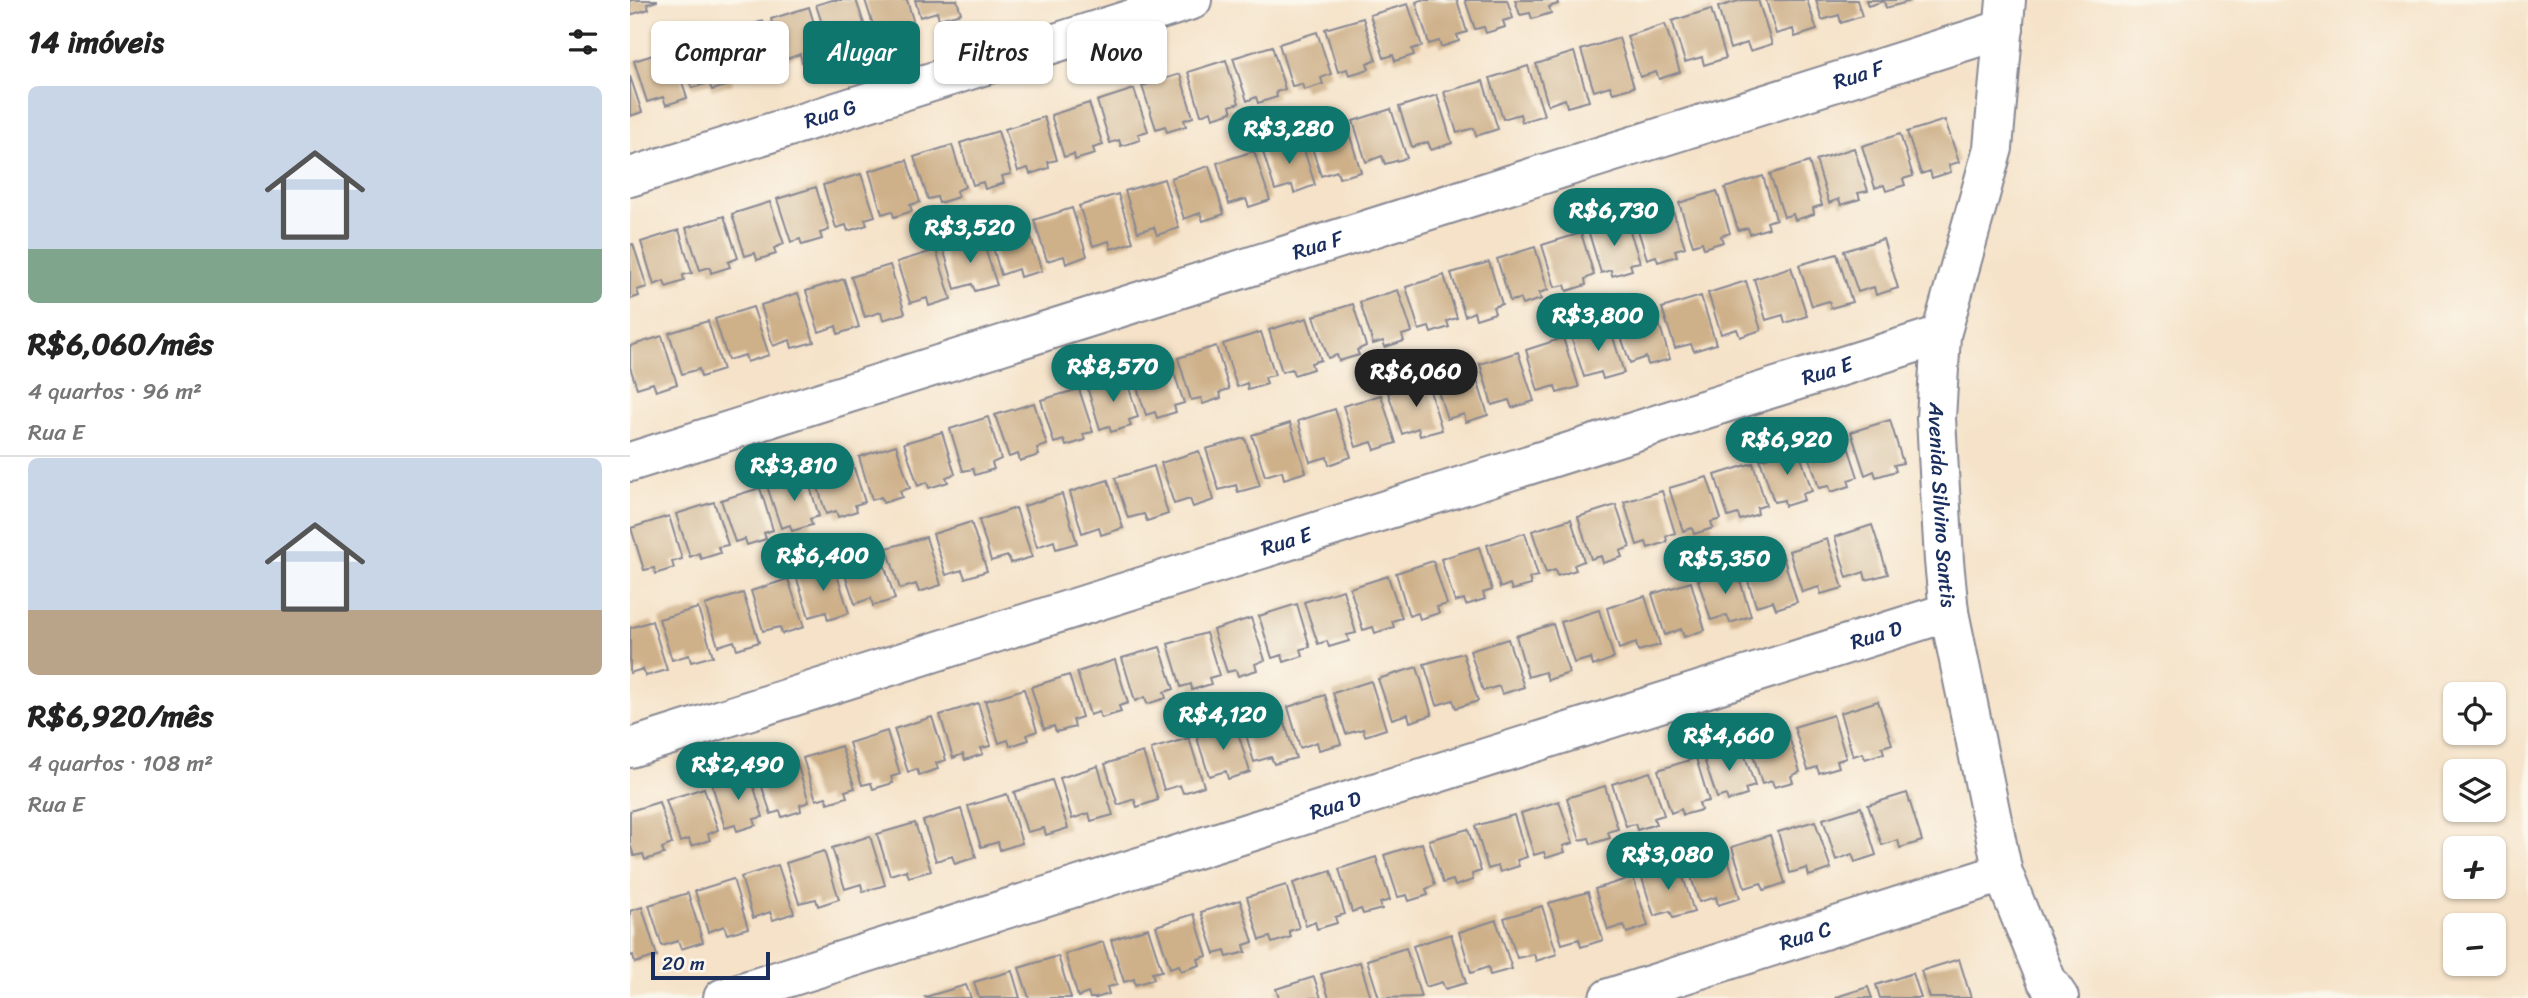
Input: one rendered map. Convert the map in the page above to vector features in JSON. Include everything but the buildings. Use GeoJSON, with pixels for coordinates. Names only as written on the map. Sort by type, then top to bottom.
{"type":"FeatureCollection","features":[{"type":"Feature","properties":{"kind":"street","name":"Rua G"},"geometry":{"type":"LineString","coordinates":[[630,177],[1192,0]]}},
{"type":"Feature","properties":{"kind":"street","name":"Avenida Silvino Santis"},"geometry":{"type":"LineString","coordinates":[[2005,15],[1993,148],[1941,335],[1936,418],[1949,612],[2003,873],[2046,979],[2059,998]]}},
{"type":"Feature","properties":{"kind":"street","name":"Rua F"},"geometry":{"type":"LineString","coordinates":[[630,462],[2005,15]]}},
{"type":"Feature","properties":{"kind":"street","name":"Rua E"},"geometry":{"type":"LineString","coordinates":[[630,748],[1941,335]]}},
{"type":"Feature","properties":{"kind":"street","name":"Rua D"},"geometry":{"type":"LineString","coordinates":[[723,998],[1949,612]]}},
{"type":"Feature","properties":{"kind":"street","name":"Rua C"},"geometry":{"type":"LineString","coordinates":[[1609,998],[2003,873]]}}]}
